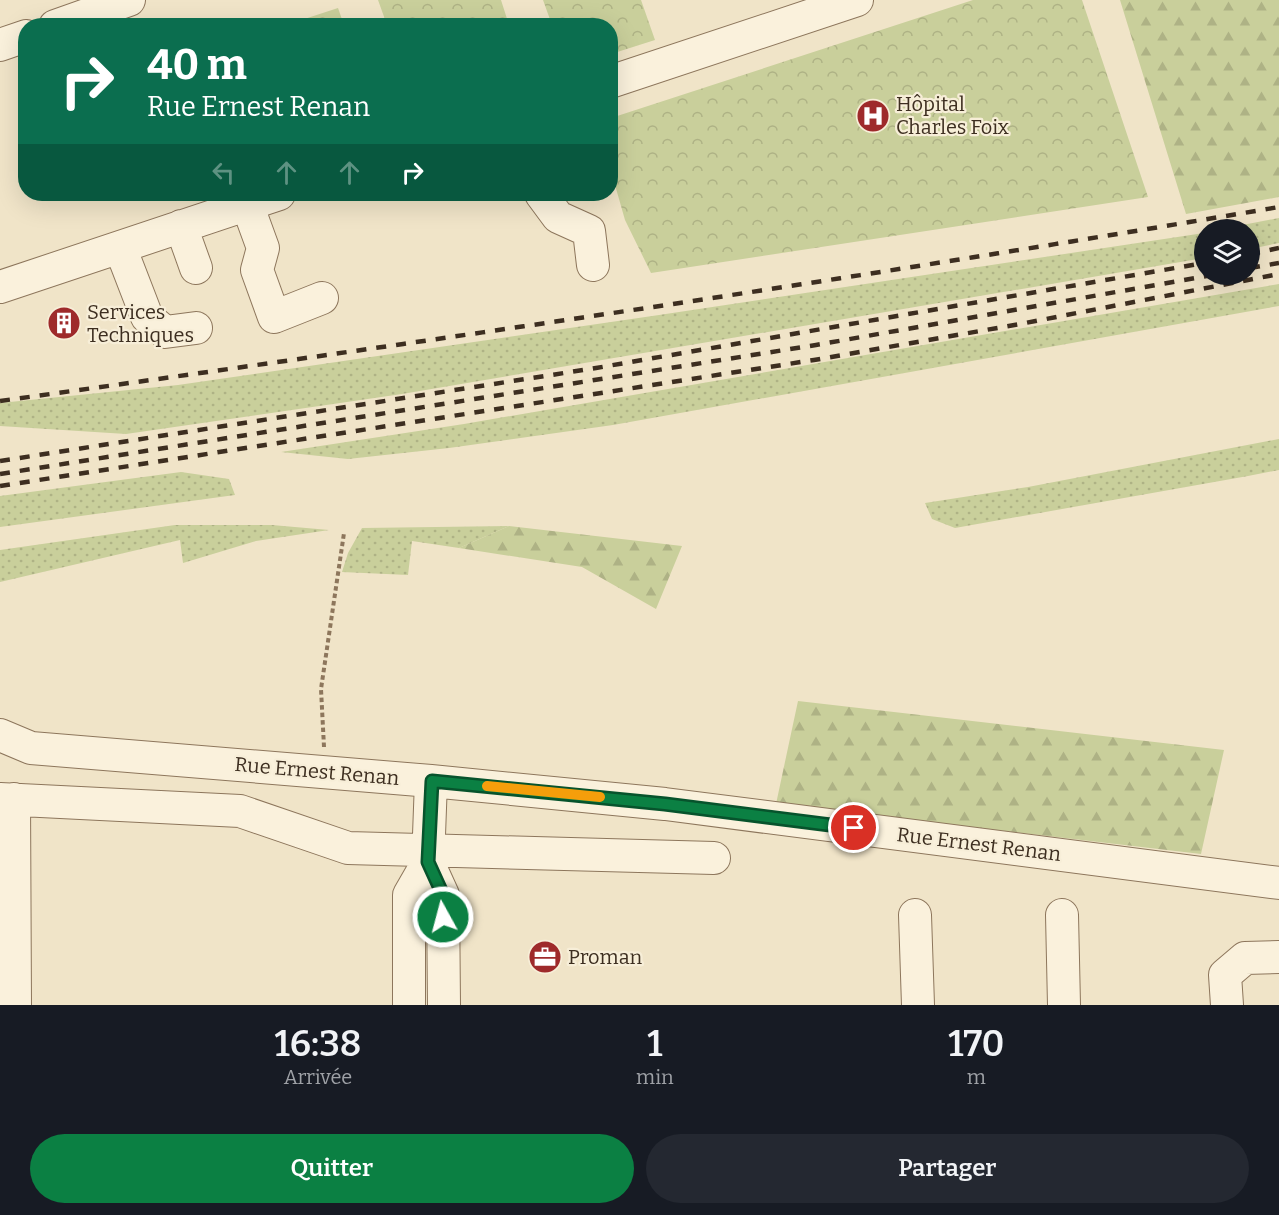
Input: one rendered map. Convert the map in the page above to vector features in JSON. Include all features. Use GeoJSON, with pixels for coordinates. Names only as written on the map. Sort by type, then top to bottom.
{"type":"FeatureCollection","features":[{"type":"Feature","properties":{"kind":"street"},"geometry":{"type":"LineString","coordinates":[[78,18],[129,0]]}},
{"type":"Feature","properties":{"kind":"street"},"geometry":{"type":"LineString","coordinates":[[618,79],[857,0]]}},
{"type":"Feature","properties":{"kind":"street"},"geometry":{"type":"LineString","coordinates":[[0,45],[18,39]]}},
{"type":"Feature","properties":{"kind":"street"},"geometry":{"type":"LineString","coordinates":[[0,287],[257,201]]}},
{"type":"Feature","properties":{"kind":"street"},"geometry":{"type":"LineString","coordinates":[[546,201],[558,218],[589,231],[593,265]]}},
{"type":"Feature","properties":{"kind":"street"},"geometry":{"type":"LineString","coordinates":[[247,204],[263,248],[257,270],[274,316],[322,298]]}},
{"type":"Feature","properties":{"kind":"street"},"geometry":{"type":"LineString","coordinates":[[181,226],[196,268]]}},
{"type":"Feature","properties":{"kind":"street"},"geometry":{"type":"LineString","coordinates":[[120,247],[147,317],[165,332],[196,328]]}},
{"type":"Feature","properties":{"kind":"street","name":"Rue Ernest Renan"},"geometry":{"type":"LineString","coordinates":[[0,735],[31,748],[432,781],[665,804],[1279,883]]}},
{"type":"Feature","properties":{"kind":"street"},"geometry":{"type":"LineString","coordinates":[[409,1005],[409,895],[428,856],[432,781]]}},
{"type":"Feature","properties":{"kind":"street"},"geometry":{"type":"LineString","coordinates":[[15,1005],[7,799],[240,811],[348,848],[428,856],[714,858]]}},
{"type":"Feature","properties":{"kind":"street"},"geometry":{"type":"LineString","coordinates":[[428,856],[443,895],[444,1005]]}},
{"type":"Feature","properties":{"kind":"street"},"geometry":{"type":"LineString","coordinates":[[915,915],[918,1005]]}},
{"type":"Feature","properties":{"kind":"street"},"geometry":{"type":"LineString","coordinates":[[1062,915],[1064,1005]]}},
{"type":"Feature","properties":{"kind":"street"},"geometry":{"type":"LineString","coordinates":[[1227,1005],[1225,975],[1245,958],[1279,957]]}},
{"type":"Feature","properties":{"kind":"path"},"geometry":{"type":"LineString","coordinates":[[325,772],[321,689],[344,533]]}},
{"type":"Feature","properties":{"kind":"green space"},"geometry":{"type":"Polygon","coordinates":[[[378,0],[501,0],[507,18],[384,18],[378,0]]]}},
{"type":"Feature","properties":{"kind":"green space"},"geometry":{"type":"Polygon","coordinates":[[[543,0],[641,0],[655,40],[618,52],[618,18],[549,18],[543,0]]]}},
{"type":"Feature","properties":{"kind":"green space"},"geometry":{"type":"Polygon","coordinates":[[[973,0],[1082,0],[1148,197],[651,273],[625,220],[618,196],[618,116],[973,0]]]}},
{"type":"Feature","properties":{"kind":"green space"},"geometry":{"type":"Polygon","coordinates":[[[1120,0],[1279,0],[1279,197],[1186,214],[1120,0]]]}},
{"type":"Feature","properties":{"kind":"green space"},"geometry":{"type":"Polygon","coordinates":[[[338,8],[342,18],[307,18],[338,8]]]}},
{"type":"Feature","properties":{"kind":"green space"},"geometry":{"type":"Polygon","coordinates":[[[1279,218],[1279,243],[1260,247],[1260,222],[1279,218]]]}},
{"type":"Feature","properties":{"kind":"green space"},"geometry":{"type":"Polygon","coordinates":[[[1194,235],[1194,260],[402,394],[126,434],[0,426],[0,403],[178,385],[1194,235]]]}},
{"type":"Feature","properties":{"kind":"green space"},"geometry":{"type":"Polygon","coordinates":[[[1279,284],[1279,306],[613,425],[449,448],[348,459],[281,452],[464,424],[1279,284]]]}},
{"type":"Feature","properties":{"kind":"green space"},"geometry":{"type":"Polygon","coordinates":[[[1279,439],[1279,470],[1248,476],[955,528],[932,519],[925,503],[1028,487],[1279,439]]]}},
{"type":"Feature","properties":{"kind":"green space"},"geometry":{"type":"Polygon","coordinates":[[[181,472],[229,479],[235,495],[0,527],[0,496],[181,472]]]}},
{"type":"Feature","properties":{"kind":"green space"},"geometry":{"type":"Polygon","coordinates":[[[175,525],[272,525],[329,530],[256,541],[183,563],[180,540],[0,582],[0,550],[175,525]]]}},
{"type":"Feature","properties":{"kind":"green space"},"geometry":{"type":"Polygon","coordinates":[[[509,526],[459,548],[412,541],[408,575],[342,572],[348,553],[362,528],[509,526]]]}},
{"type":"Feature","properties":{"kind":"green space"},"geometry":{"type":"Polygon","coordinates":[[[509,526],[682,546],[656,609],[582,567],[459,548],[509,526]]]}},
{"type":"Feature","properties":{"kind":"green space"},"geometry":{"type":"Polygon","coordinates":[[[798,701],[1224,750],[1201,854],[776,804],[798,701]]]}},
{"type":"Feature","properties":{"kind":"railway"},"geometry":{"type":"LineString","coordinates":[[0,401],[640,309],[1279,207]]}},
{"type":"Feature","properties":{"kind":"railway"},"geometry":{"type":"LineString","coordinates":[[1260,252],[1279,248]]}},
{"type":"Feature","properties":{"kind":"railway"},"geometry":{"type":"LineString","coordinates":[[1260,266],[1279,263]]}},
{"type":"Feature","properties":{"kind":"railway"},"geometry":{"type":"LineString","coordinates":[[0,461],[596,368],[1194,265]]}},
{"type":"Feature","properties":{"kind":"railway"},"geometry":{"type":"LineString","coordinates":[[0,486],[814,360],[1020,324],[1279,274]]}},
{"type":"Feature","properties":{"kind":"railway"},"geometry":{"type":"LineString","coordinates":[[0,474],[816,345],[1194,278]]}},
{"type":"Feature","properties":{"kind":"slow traffic"},"geometry":{"type":"LineString","coordinates":[[487,786],[600,797]]}},
{"type":"Feature","properties":{"kind":"place","name":"Hôpital Charles Foix"},"geometry":{"type":"Point","coordinates":[873,116]}},
{"type":"Feature","properties":{"kind":"place","name":"Services Techniques"},"geometry":{"type":"Point","coordinates":[64,323]}},
{"type":"Feature","properties":{"kind":"place","name":"Proman"},"geometry":{"type":"Point","coordinates":[545,957]}},
{"type":"Feature","properties":{"kind":"route"},"geometry":{"type":"LineString","coordinates":[[443,917],[443,895],[428,862],[432,781],[665,804],[854,828]]}}]}
